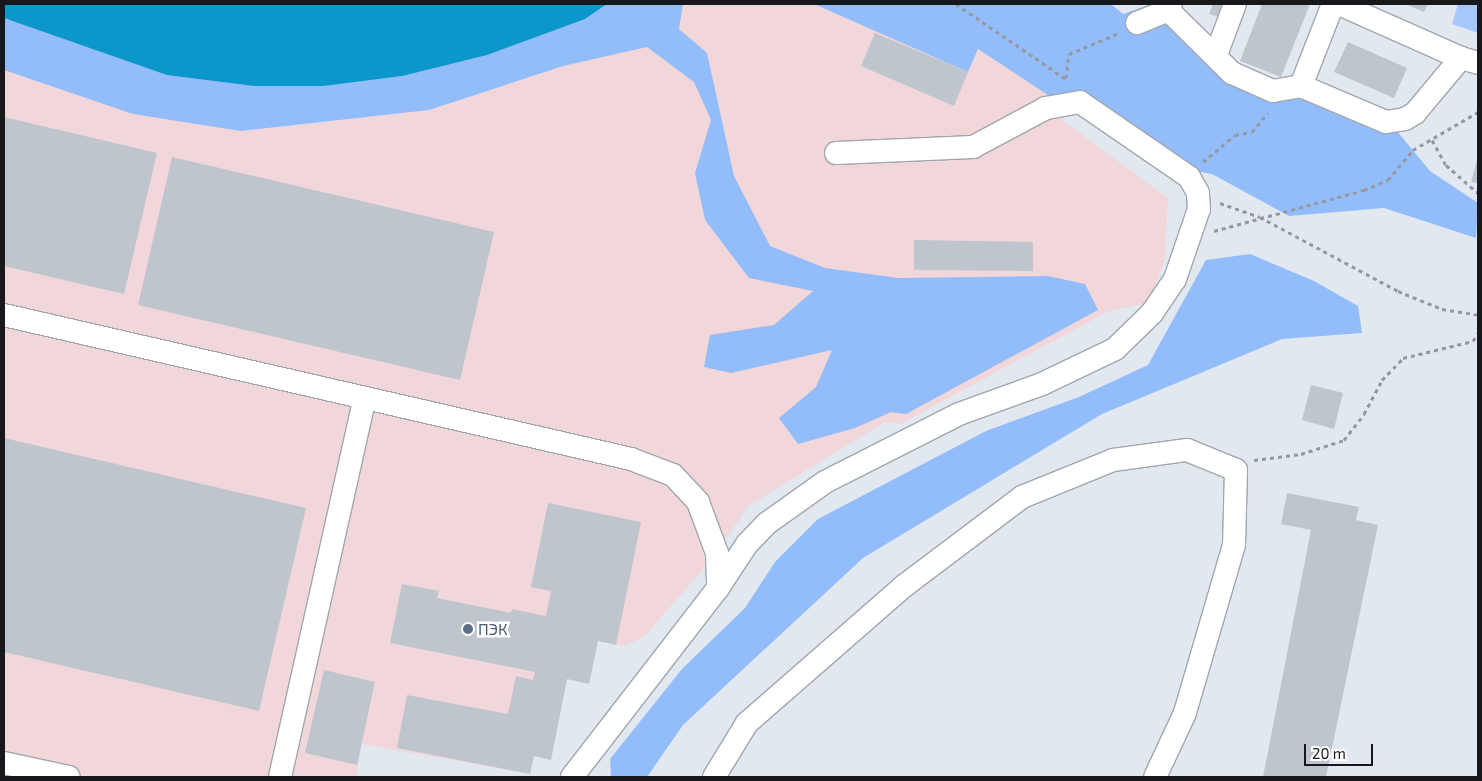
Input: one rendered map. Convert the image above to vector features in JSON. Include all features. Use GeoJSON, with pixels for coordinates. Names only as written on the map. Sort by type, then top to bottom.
{"type":"FeatureCollection","features":[{"type":"Feature","properties":{"kind":"street"},"geometry":{"type":"LineString","coordinates":[[1216,55],[1235,4]]}},
{"type":"Feature","properties":{"kind":"street"},"geometry":{"type":"LineString","coordinates":[[1292,88],[1334,4]]}},
{"type":"Feature","properties":{"kind":"street"},"geometry":{"type":"LineString","coordinates":[[1137,23],[1167,6],[1232,73],[1273,91],[1292,88],[1386,122],[1406,118],[1415,113],[1469,60],[1340,4]]}},
{"type":"Feature","properties":{"kind":"street"},"geometry":{"type":"LineString","coordinates":[[575,777],[718,588],[747,544],[766,524],[824,482],[959,414],[1042,384],[1115,349],[1152,313],[1175,279],[1199,209],[1198,193],[1189,177],[1080,102],[1046,108],[973,147],[836,153]]}},
{"type":"Feature","properties":{"kind":"street"},"geometry":{"type":"LineString","coordinates":[[4,315],[631,459],[672,475],[698,502],[717,553],[718,588]]}},
{"type":"Feature","properties":{"kind":"street"},"geometry":{"type":"LineString","coordinates":[[280,777],[365,398]]}},
{"type":"Feature","properties":{"kind":"street"},"geometry":{"type":"LineString","coordinates":[[714,777],[747,723],[904,586],[1022,497],[1113,460],[1187,450],[1236,470],[1234,545],[1185,713],[1155,777]]}},
{"type":"Feature","properties":{"kind":"street"},"geometry":{"type":"LineString","coordinates":[[4,763],[69,777]]}},
{"type":"Feature","properties":{"kind":"path"},"geometry":{"type":"LineString","coordinates":[[956,4],[1066,79]]}},
{"type":"Feature","properties":{"kind":"path"},"geometry":{"type":"LineString","coordinates":[[1069,54],[1098,39],[1111,36]]}},
{"type":"Feature","properties":{"kind":"path"},"geometry":{"type":"LineString","coordinates":[[1292,88],[1252,132],[1228,140],[1189,177],[1220,203],[1260,217],[1398,291],[1442,309],[1478,315]]}},
{"type":"Feature","properties":{"kind":"path"},"geometry":{"type":"LineString","coordinates":[[1190,239],[1260,217],[1364,190],[1388,180],[1413,150],[1478,112]]}},
{"type":"Feature","properties":{"kind":"path"},"geometry":{"type":"LineString","coordinates":[[1432,140],[1446,166],[1478,193]]}},
{"type":"Feature","properties":{"kind":"path"},"geometry":{"type":"LineString","coordinates":[[1236,470],[1258,458],[1301,454],[1344,440],[1364,414],[1382,380],[1403,358],[1473,341],[1478,333]]}},
{"type":"Feature","properties":{"kind":"shaded area"},"geometry":{"type":"Polygon","coordinates":[[[4,4],[607,4],[585,19],[487,55],[402,76],[323,86],[254,86],[167,75],[4,18],[4,4]]]}},
{"type":"Feature","properties":{"kind":"shaded area"},"geometry":{"type":"Polygon","coordinates":[[[607,4],[814,4],[968,72],[978,49],[1053,97],[1046,108],[1168,198],[1165,259],[1149,303],[1109,311],[900,424],[885,422],[748,506],[717,553],[645,636],[625,646],[598,641],[589,684],[567,679],[551,760],[534,756],[530,774],[362,744],[356,777],[4,777],[4,18],[585,19],[607,4]]]}},
{"type":"Feature","properties":{"kind":"shaded area"},"geometry":{"type":"Polygon","coordinates":[[[607,4],[683,4],[679,29],[707,53],[734,176],[770,246],[825,268],[898,278],[1048,276],[1085,284],[1098,310],[906,414],[891,412],[855,428],[798,444],[779,418],[816,387],[832,350],[731,373],[704,367],[710,335],[774,325],[813,291],[749,278],[705,220],[695,173],[711,120],[694,82],[647,47],[563,66],[429,110],[241,131],[133,114],[4,70],[4,18],[25,25],[585,19],[607,4]]]}},
{"type":"Feature","properties":{"kind":"shaded area"},"geometry":{"type":"Polygon","coordinates":[[[814,4],[1111,4],[1123,14],[1152,4],[1231,80],[1298,93],[1397,131],[1430,171],[1478,203],[1476,238],[1384,208],[1289,216],[1212,174],[1153,164],[978,49],[968,72],[814,4]]]}},
{"type":"Feature","properties":{"kind":"shaded area"},"geometry":{"type":"Polygon","coordinates":[[[1458,4],[1478,4],[1478,33],[1452,24],[1458,4]]]}},
{"type":"Feature","properties":{"kind":"shaded area"},"geometry":{"type":"Polygon","coordinates":[[[1250,254],[1314,281],[1358,306],[1362,333],[1282,339],[1102,414],[863,558],[683,725],[647,777],[611,777],[610,759],[682,669],[745,608],[775,562],[818,519],[986,431],[1079,397],[1148,365],[1206,260],[1250,254]]]}},
{"type":"Feature","properties":{"kind":"building"},"geometry":{"type":"Polygon","coordinates":[[[1213,4],[1224,4],[1219,17],[1209,14],[1213,4]]]}},
{"type":"Feature","properties":{"kind":"building"},"geometry":{"type":"Polygon","coordinates":[[[1262,4],[1310,4],[1281,77],[1240,61],[1262,4]]]}},
{"type":"Feature","properties":{"kind":"building"},"geometry":{"type":"Polygon","coordinates":[[[1405,4],[1428,4],[1424,12],[1405,4]]]}},
{"type":"Feature","properties":{"kind":"building"},"geometry":{"type":"Polygon","coordinates":[[[875,33],[968,72],[954,106],[861,66],[875,33]]]}},
{"type":"Feature","properties":{"kind":"building"},"geometry":{"type":"Polygon","coordinates":[[[1348,42],[1407,68],[1394,98],[1334,72],[1348,42]]]}},
{"type":"Feature","properties":{"kind":"building"},"geometry":{"type":"Polygon","coordinates":[[[4,117],[157,153],[124,294],[4,266],[4,117]]]}},
{"type":"Feature","properties":{"kind":"building"},"geometry":{"type":"Polygon","coordinates":[[[1478,156],[1478,183],[1471,182],[1478,156]]]}},
{"type":"Feature","properties":{"kind":"building"},"geometry":{"type":"Polygon","coordinates":[[[172,157],[494,232],[460,380],[138,305],[172,157]]]}},
{"type":"Feature","properties":{"kind":"building"},"geometry":{"type":"Polygon","coordinates":[[[914,240],[1033,242],[1033,271],[914,270],[914,240]]]}},
{"type":"Feature","properties":{"kind":"building"},"geometry":{"type":"Polygon","coordinates":[[[1311,385],[1343,393],[1334,429],[1302,420],[1311,385]]]}},
{"type":"Feature","properties":{"kind":"building"},"geometry":{"type":"Polygon","coordinates":[[[4,438],[306,508],[259,711],[4,652],[4,438]]]}},
{"type":"Feature","properties":{"kind":"building"},"geometry":{"type":"Polygon","coordinates":[[[1287,493],[1359,507],[1356,520],[1378,525],[1326,777],[1263,777],[1311,530],[1281,524],[1287,493]]]}},
{"type":"Feature","properties":{"kind":"building"},"geometry":{"type":"Polygon","coordinates":[[[548,503],[641,522],[616,645],[598,641],[589,684],[567,679],[551,760],[534,756],[530,774],[397,748],[407,695],[508,714],[516,676],[533,680],[535,672],[390,643],[402,584],[439,591],[437,598],[511,613],[512,609],[546,616],[551,591],[531,587],[548,503]]]}},
{"type":"Feature","properties":{"kind":"building"},"geometry":{"type":"Polygon","coordinates":[[[324,670],[375,682],[357,765],[305,753],[324,670]]]}},
{"type":"Feature","properties":{"kind":"place","name":"ПЭК"},"geometry":{"type":"Point","coordinates":[468,629]}}]}
